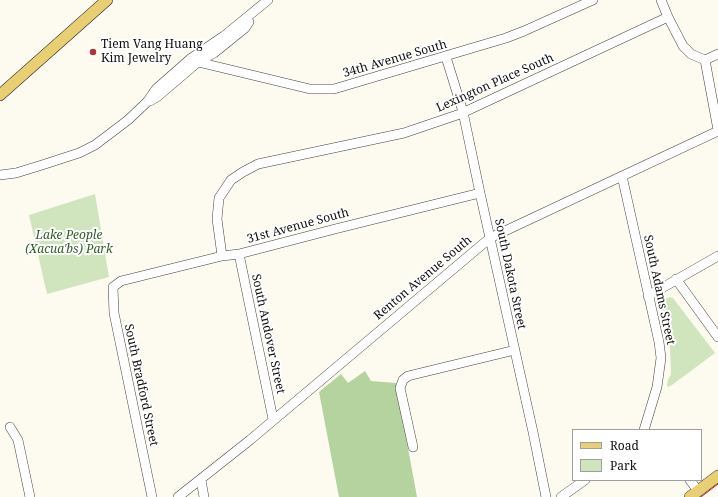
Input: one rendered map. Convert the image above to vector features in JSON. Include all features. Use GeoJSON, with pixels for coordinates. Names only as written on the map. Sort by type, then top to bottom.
{"type":"FeatureCollection","features":[{"type":"Feature","properties":{"kind":"main road"},"geometry":{"type":"LineString","coordinates":[[0,95],[107,0]]}},
{"type":"Feature","properties":{"kind":"main road"},"geometry":{"type":"LineString","coordinates":[[694,494],[718,476]]}},
{"type":"Feature","properties":{"kind":"street"},"geometry":{"type":"LineString","coordinates":[[0,175],[16,173],[42,165],[79,153],[95,145],[128,120],[147,102],[156,89],[190,59],[224,36],[268,0]]}},
{"type":"Feature","properties":{"kind":"street","name":"34th Avenue South"},"geometry":{"type":"LineString","coordinates":[[198,62],[310,90],[334,89],[524,31],[593,0]]}},
{"type":"Feature","properties":{"kind":"street"},"geometry":{"type":"LineString","coordinates":[[661,0],[683,46],[691,54],[705,60],[718,54]]}},
{"type":"Feature","properties":{"kind":"street"},"geometry":{"type":"LineString","coordinates":[[147,102],[157,97],[198,62],[214,53],[245,28],[255,12]]}},
{"type":"Feature","properties":{"kind":"street","name":"Lexington Place South"},"geometry":{"type":"LineString","coordinates":[[222,256],[216,219],[219,198],[231,180],[258,164],[404,133],[463,112],[668,17]]}},
{"type":"Feature","properties":{"kind":"street","name":"South Dakota Street"},"geometry":{"type":"LineString","coordinates":[[446,56],[463,112],[534,432],[546,497]]}},
{"type":"Feature","properties":{"kind":"street"},"geometry":{"type":"LineString","coordinates":[[705,60],[718,130]]}},
{"type":"Feature","properties":{"kind":"street","name":"Renton Avenue South"},"geometry":{"type":"LineString","coordinates":[[178,497],[201,480],[490,238],[718,130]]}},
{"type":"Feature","properties":{"kind":"street","name":"South Adams Street"},"geometry":{"type":"LineString","coordinates":[[622,176],[659,342],[661,358],[657,387],[646,429]]}},
{"type":"Feature","properties":{"kind":"street","name":"31st Avenue South"},"geometry":{"type":"LineString","coordinates":[[121,281],[222,256],[239,254],[480,193]]}},
{"type":"Feature","properties":{"kind":"street","name":"South Andover Street"},"geometry":{"type":"LineString","coordinates":[[239,254],[273,419]]}},
{"type":"Feature","properties":{"kind":"street"},"geometry":{"type":"LineString","coordinates":[[648,296],[718,256]]}},
{"type":"Feature","properties":{"kind":"street"},"geometry":{"type":"LineString","coordinates":[[676,280],[718,337]]}},
{"type":"Feature","properties":{"kind":"street","name":"South Bradford Street"},"geometry":{"type":"LineString","coordinates":[[121,281],[113,287],[114,313],[152,497]]}},
{"type":"Feature","properties":{"kind":"street"},"geometry":{"type":"LineString","coordinates":[[413,447],[400,388],[403,380],[408,376],[515,350]]}},
{"type":"Feature","properties":{"kind":"street"},"geometry":{"type":"LineString","coordinates":[[10,428],[18,440],[30,497]]}},
{"type":"Feature","properties":{"kind":"street"},"geometry":{"type":"LineString","coordinates":[[201,480],[204,497]]}},
{"type":"Feature","properties":{"kind":"street"},"geometry":{"type":"LineString","coordinates":[[561,497],[584,481]]}},
{"type":"Feature","properties":{"kind":"street"},"geometry":{"type":"LineString","coordinates":[[690,481],[694,494]]}},
{"type":"Feature","properties":{"kind":"green space","name":"Lake People (Xacua'bs) Park"},"geometry":{"type":"Polygon","coordinates":[[[95,194],[109,277],[47,294],[29,215],[95,194]]]}},
{"type":"Feature","properties":{"kind":"green space"},"geometry":{"type":"Polygon","coordinates":[[[670,297],[673,298],[715,353],[668,387],[668,379],[671,375],[670,347],[660,301],[670,297]]]}},
{"type":"Feature","properties":{"kind":"green space"},"geometry":{"type":"Polygon","coordinates":[[[365,371],[371,381],[396,383],[417,497],[339,497],[319,392],[341,374],[348,383],[365,371]]]}},
{"type":"Feature","properties":{"kind":"tram line"},"geometry":{"type":"LineString","coordinates":[[701,497],[718,484]]}},
{"type":"Feature","properties":{"kind":"place","name":"Tiem Vang Huang Kim Jewelry"},"geometry":{"type":"Point","coordinates":[93,52]}}]}
